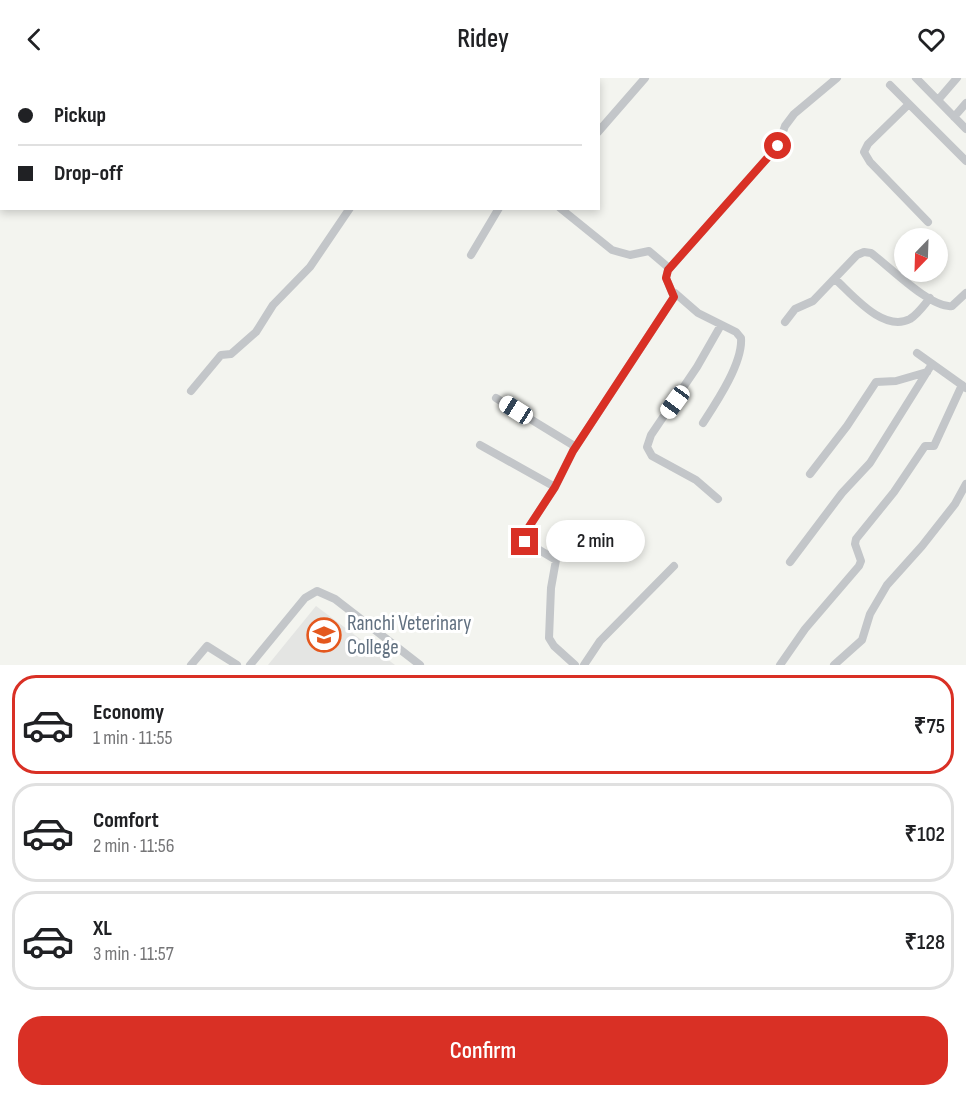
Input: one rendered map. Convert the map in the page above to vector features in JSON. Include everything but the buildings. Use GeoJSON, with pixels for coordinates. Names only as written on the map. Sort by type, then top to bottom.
{"type":"FeatureCollection","features":[{"type":"Feature","properties":{"kind":"street"},"geometry":{"type":"LineString","coordinates":[[600,130],[645,78]]}},
{"type":"Feature","properties":{"kind":"street"},"geometry":{"type":"LineString","coordinates":[[703,423],[720,398],[741,342],[736,332],[690,308],[675,293],[666,278],[669,268],[778,146],[788,121],[803,104],[837,78]]}},
{"type":"Feature","properties":{"kind":"street"},"geometry":{"type":"LineString","coordinates":[[916,78],[966,129]]}},
{"type":"Feature","properties":{"kind":"street"},"geometry":{"type":"LineString","coordinates":[[938,100],[957,78]]}},
{"type":"Feature","properties":{"kind":"street"},"geometry":{"type":"LineString","coordinates":[[890,85],[966,161]]}},
{"type":"Feature","properties":{"kind":"street"},"geometry":{"type":"LineString","coordinates":[[954,117],[966,103]]}},
{"type":"Feature","properties":{"kind":"street"},"geometry":{"type":"LineString","coordinates":[[909,104],[868,144],[864,152],[870,162],[928,222]]}},
{"type":"Feature","properties":{"kind":"street"},"geometry":{"type":"LineString","coordinates":[[191,391],[221,355],[231,354],[256,332],[273,305],[310,267],[349,210]]}},
{"type":"Feature","properties":{"kind":"street"},"geometry":{"type":"LineString","coordinates":[[471,255],[498,210]]}},
{"type":"Feature","properties":{"kind":"street"},"geometry":{"type":"LineString","coordinates":[[562,210],[606,247],[630,255],[648,251],[669,268]]}},
{"type":"Feature","properties":{"kind":"street"},"geometry":{"type":"LineString","coordinates":[[785,322],[795,309],[813,301],[857,255],[868,252],[930,298],[948,307],[966,293]]}},
{"type":"Feature","properties":{"kind":"street"},"geometry":{"type":"LineString","coordinates":[[835,279],[877,315],[891,321],[910,318],[930,298]]}},
{"type":"Feature","properties":{"kind":"street"},"geometry":{"type":"LineString","coordinates":[[575,665],[554,646],[549,638],[551,588],[556,560],[525,542],[523,538],[555,487],[576,447],[675,293]]}},
{"type":"Feature","properties":{"kind":"street"},"geometry":{"type":"LineString","coordinates":[[718,499],[696,480],[652,456],[647,447],[651,435],[693,375],[721,325]]}},
{"type":"Feature","properties":{"kind":"street"},"geometry":{"type":"LineString","coordinates":[[780,665],[805,629],[859,566],[861,561],[855,544],[856,539],[894,492],[926,445],[934,446],[965,387],[930,368],[917,353]]}},
{"type":"Feature","properties":{"kind":"street"},"geometry":{"type":"LineString","coordinates":[[810,474],[847,426],[876,382],[907,379],[930,368]]}},
{"type":"Feature","properties":{"kind":"street"},"geometry":{"type":"LineString","coordinates":[[790,562],[842,493],[870,463],[930,368]]}},
{"type":"Feature","properties":{"kind":"street"},"geometry":{"type":"LineString","coordinates":[[496,398],[576,447]]}},
{"type":"Feature","properties":{"kind":"street"},"geometry":{"type":"LineString","coordinates":[[480,445],[555,487]]}},
{"type":"Feature","properties":{"kind":"street"},"geometry":{"type":"LineString","coordinates":[[834,665],[862,640],[870,614],[887,585],[955,504],[966,484]]}},
{"type":"Feature","properties":{"kind":"street"},"geometry":{"type":"LineString","coordinates":[[584,665],[600,641],[674,566]]}},
{"type":"Feature","properties":{"kind":"street"},"geometry":{"type":"LineString","coordinates":[[250,665],[304,598],[317,591],[335,600],[420,665]]}},
{"type":"Feature","properties":{"kind":"street"},"geometry":{"type":"LineString","coordinates":[[192,665],[207,646],[237,665]]}},
{"type":"Feature","properties":{"kind":"shaded area","name":"Ranchi Veterinary College"},"geometry":{"type":"Polygon","coordinates":[[[316,606],[395,665],[268,665],[316,606]]]}},
{"type":"Feature","properties":{"kind":"place","name":"Ranchi Veterinary College"},"geometry":{"type":"Point","coordinates":[324,635]}},
{"type":"Feature","properties":{"kind":"route"},"geometry":{"type":"LineString","coordinates":[[525,542],[523,536],[555,487],[573,451],[674,297],[675,293],[666,278],[670,266],[778,146]]}}]}
